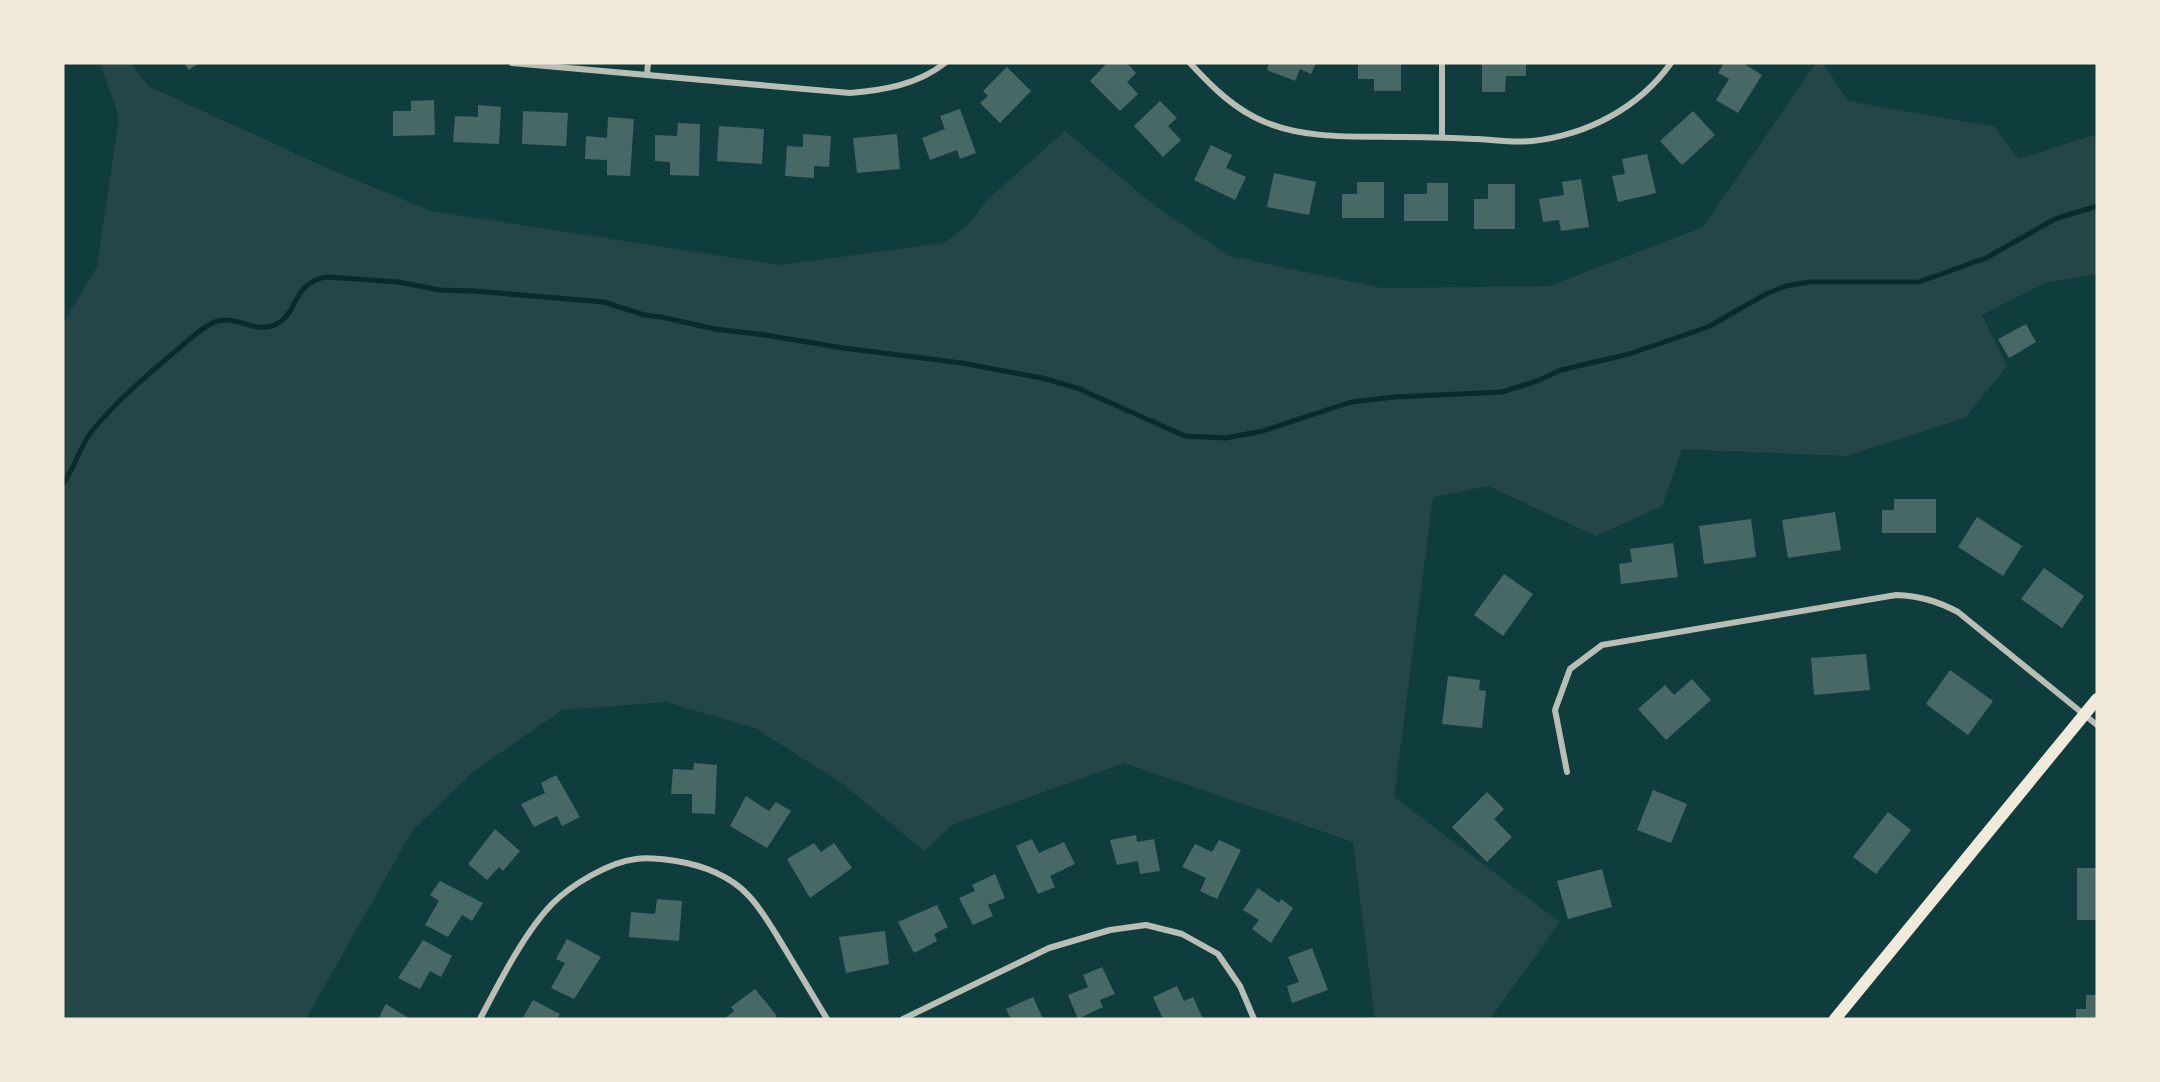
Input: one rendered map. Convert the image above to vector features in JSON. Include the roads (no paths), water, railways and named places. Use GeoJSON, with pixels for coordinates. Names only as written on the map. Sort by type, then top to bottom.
{"type":"FeatureCollection","features":[{"type":"Feature","properties":{"kind":"main road"},"geometry":{"type":"LineString","coordinates":[[1835,1019],[2097,699]]}},
{"type":"Feature","properties":{"kind":"street"},"geometry":{"type":"LineString","coordinates":[[512,63],[850,93],[878,91],[901,86],[923,78],[945,63]]}},
{"type":"Feature","properties":{"kind":"street"},"geometry":{"type":"LineString","coordinates":[[647,75],[648,63]]}},
{"type":"Feature","properties":{"kind":"street"},"geometry":{"type":"LineString","coordinates":[[1190,63],[1231,102],[1265,122],[1281,127],[1325,135],[1532,141],[1582,130],[1608,119],[1648,91],[1671,63]]}},
{"type":"Feature","properties":{"kind":"street"},"geometry":{"type":"LineString","coordinates":[[1442,63],[1442,137]]}},
{"type":"Feature","properties":{"kind":"street"},"geometry":{"type":"LineString","coordinates":[[1567,772],[1555,710],[1570,669],[1602,645],[1896,596],[1920,596],[1940,602],[1958,612],[2097,725]]}},
{"type":"Feature","properties":{"kind":"street"},"geometry":{"type":"LineString","coordinates":[[480,1019],[498,984],[530,932],[552,904],[578,884],[608,867],[634,859],[663,859],[695,864],[726,878],[749,895],[771,925],[827,1019]]}},
{"type":"Feature","properties":{"kind":"street"},"geometry":{"type":"LineString","coordinates":[[903,1019],[1049,948],[1110,930],[1146,925],[1182,934],[1218,954],[1240,986],[1254,1019]]}},
{"type":"Feature","properties":{"kind":"waterway"},"geometry":{"type":"LineString","coordinates":[[63,483],[88,437],[102,419],[136,385],[200,331],[218,321],[225,320],[258,327],[272,326],[281,322],[287,315],[306,286],[315,280],[327,277],[398,282],[440,290],[604,302],[644,315],[715,329],[962,363],[1042,378],[1077,388],[1185,436],[1226,438],[1263,431],[1351,402],[1395,397],[1502,392],[1537,381],[1561,370],[1629,354],[1708,327],[1766,294],[1786,286],[1809,282],[1919,282],[1986,258],[2055,219],[2097,206]]}}]}
